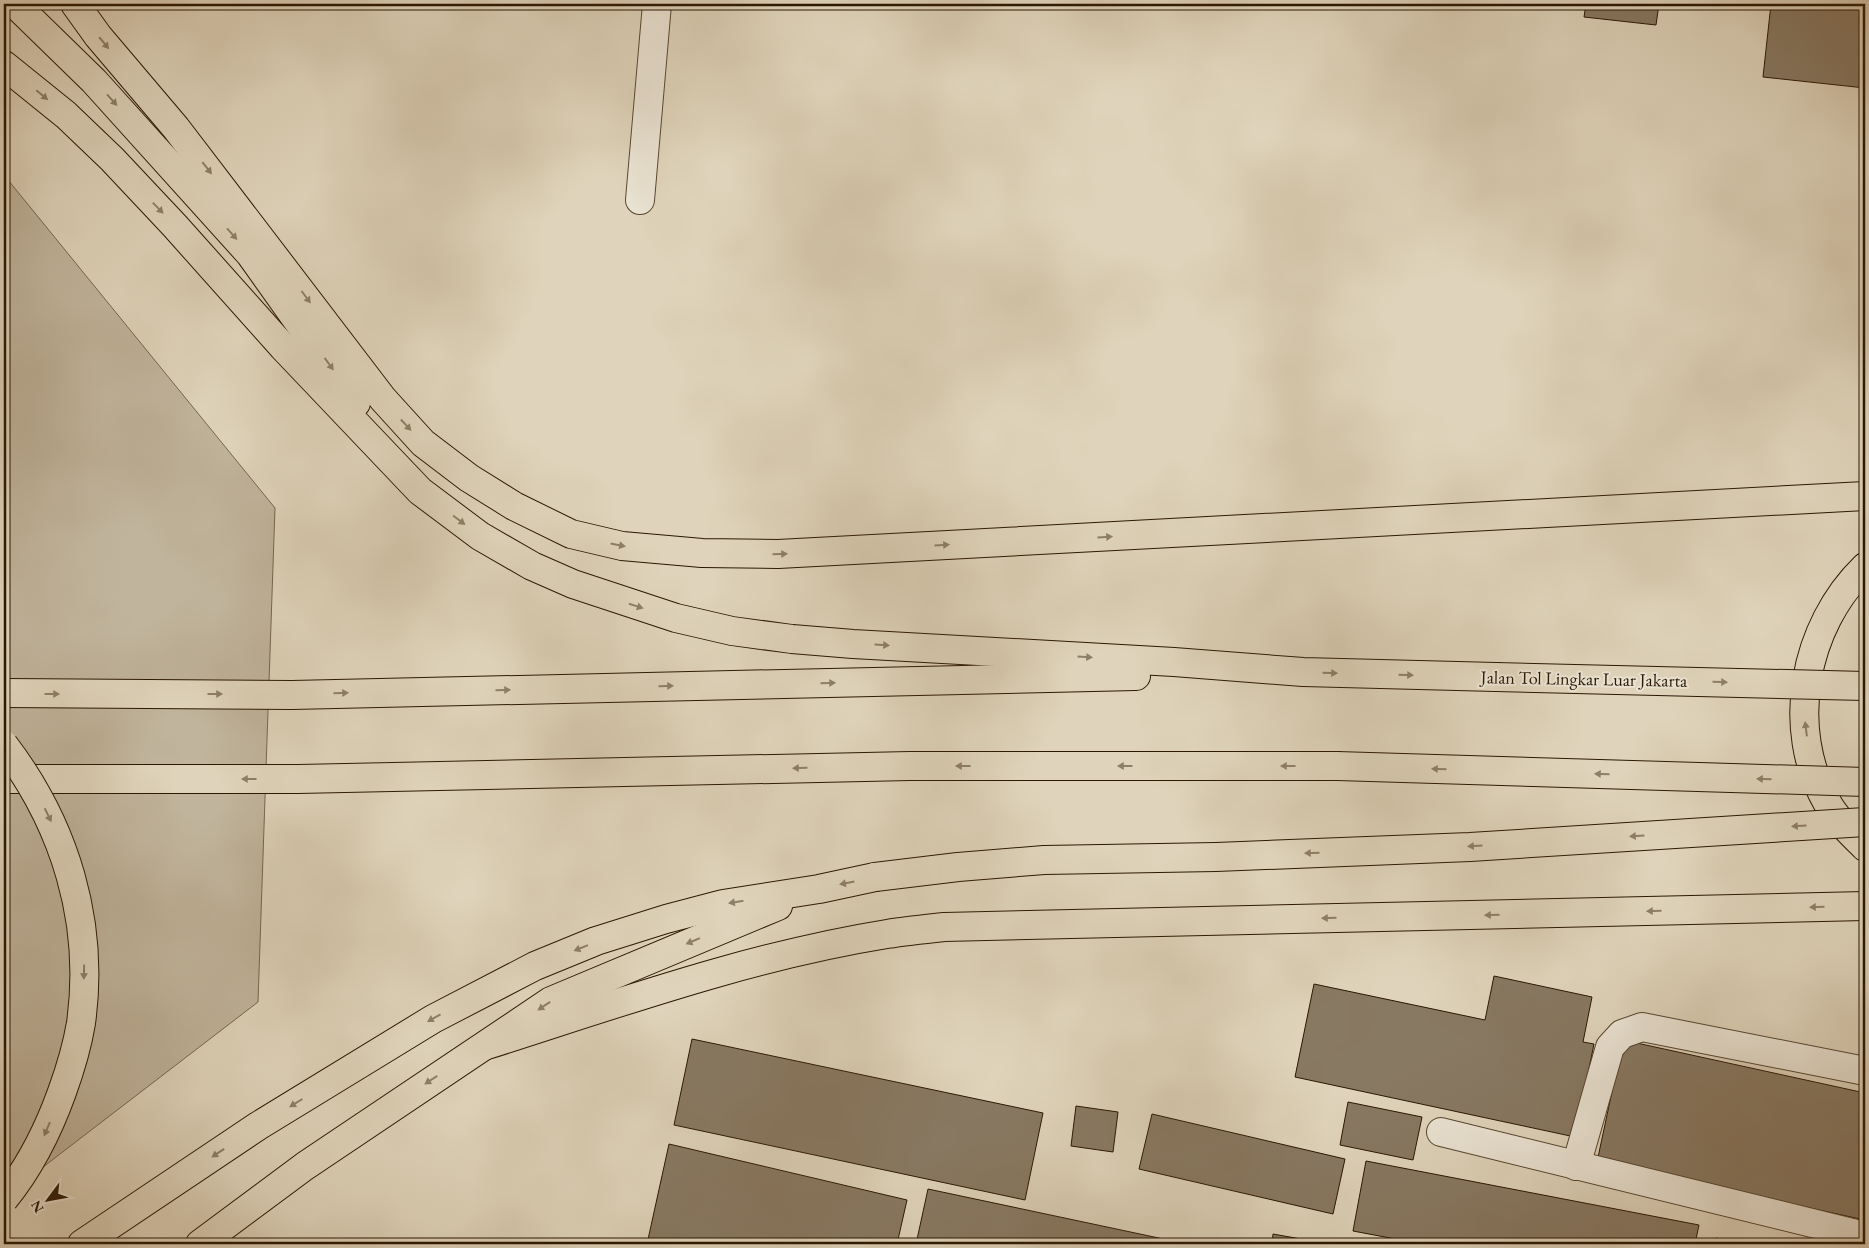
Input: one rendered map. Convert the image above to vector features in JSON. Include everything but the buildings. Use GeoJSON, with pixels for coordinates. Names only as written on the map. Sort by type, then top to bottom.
{"type":"FeatureCollection","features":[{"type":"Feature","properties":{"kind":"main road"},"geometry":{"type":"LineString","coordinates":[[15,4],[94,81],[250,254],[420,491]]}},
{"type":"Feature","properties":{"kind":"main road"},"geometry":{"type":"LineString","coordinates":[[75,4],[98,36],[176,128],[383,399],[416,436],[469,478],[514,506],[571,534],[622,546],[702,554],[778,554],[1865,496]]}},
{"type":"Feature","properties":{"kind":"main road"},"geometry":{"type":"LineString","coordinates":[[4,65],[66,115],[112,160],[175,226],[283,346],[420,491],[480,536],[532,566],[572,584],[631,604],[676,618],[732,631],[792,639],[853,644],[1115,658],[1303,672]]}},
{"type":"Feature","properties":{"kind":"main road"},"geometry":{"type":"LineString","coordinates":[[1865,567],[1831,610],[1820,632],[1810,661],[1804,720],[1808,748],[1815,774],[1828,804],[1845,828],[1865,847]]}},
{"type":"Feature","properties":{"kind":"main road"},"geometry":{"type":"LineString","coordinates":[[4,693],[292,694],[1303,672]]}},
{"type":"Feature","properties":{"kind":"main road","name":"Jalan Tol Lingkar Luar Jakarta"},"geometry":{"type":"LineString","coordinates":[[1303,672],[1865,686]]}},
{"type":"Feature","properties":{"kind":"main road"},"geometry":{"type":"LineString","coordinates":[[4,745],[36,792],[60,842],[78,903],[83,934],[84,964],[81,1023],[68,1074],[44,1136],[26,1168],[4,1199]]}},
{"type":"Feature","properties":{"kind":"main road"},"geometry":{"type":"LineString","coordinates":[[4,779],[298,779],[910,766],[1336,766],[1865,782]]}},
{"type":"Feature","properties":{"kind":"main road"},"geometry":{"type":"LineString","coordinates":[[82,1244],[258,1126],[433,1018],[535,966],[596,941],[666,918],[723,904],[819,889],[875,877],[958,867],[1044,860],[1216,857],[1470,847],[1865,822]]}},
{"type":"Feature","properties":{"kind":"main road"},"geometry":{"type":"LineString","coordinates":[[200,1244],[305,1166],[551,1001],[819,889]]}},
{"type":"Feature","properties":{"kind":"main road"},"geometry":{"type":"LineString","coordinates":[[487,1045],[766,959],[888,934],[944,927],[1865,906]]}},
{"type":"Feature","properties":{"kind":"main road"},"geometry":{"type":"LineString","coordinates":[[228,1244],[305,1166]]}},
{"type":"Feature","properties":{"kind":"lane"},"geometry":{"type":"LineString","coordinates":[[640,200],[656,4]]}},
{"type":"Feature","properties":{"kind":"lane"},"geometry":{"type":"LineString","coordinates":[[1576,1166],[1610,1047],[1622,1034],[1642,1027],[1865,1071]]}},
{"type":"Feature","properties":{"kind":"lane"},"geometry":{"type":"LineString","coordinates":[[1441,1132],[1865,1236]]}},
{"type":"Feature","properties":{"kind":"shaded area"},"geometry":{"type":"Polygon","coordinates":[[[4,175],[275,508],[258,1002],[4,1197],[4,175]]]}}]}
